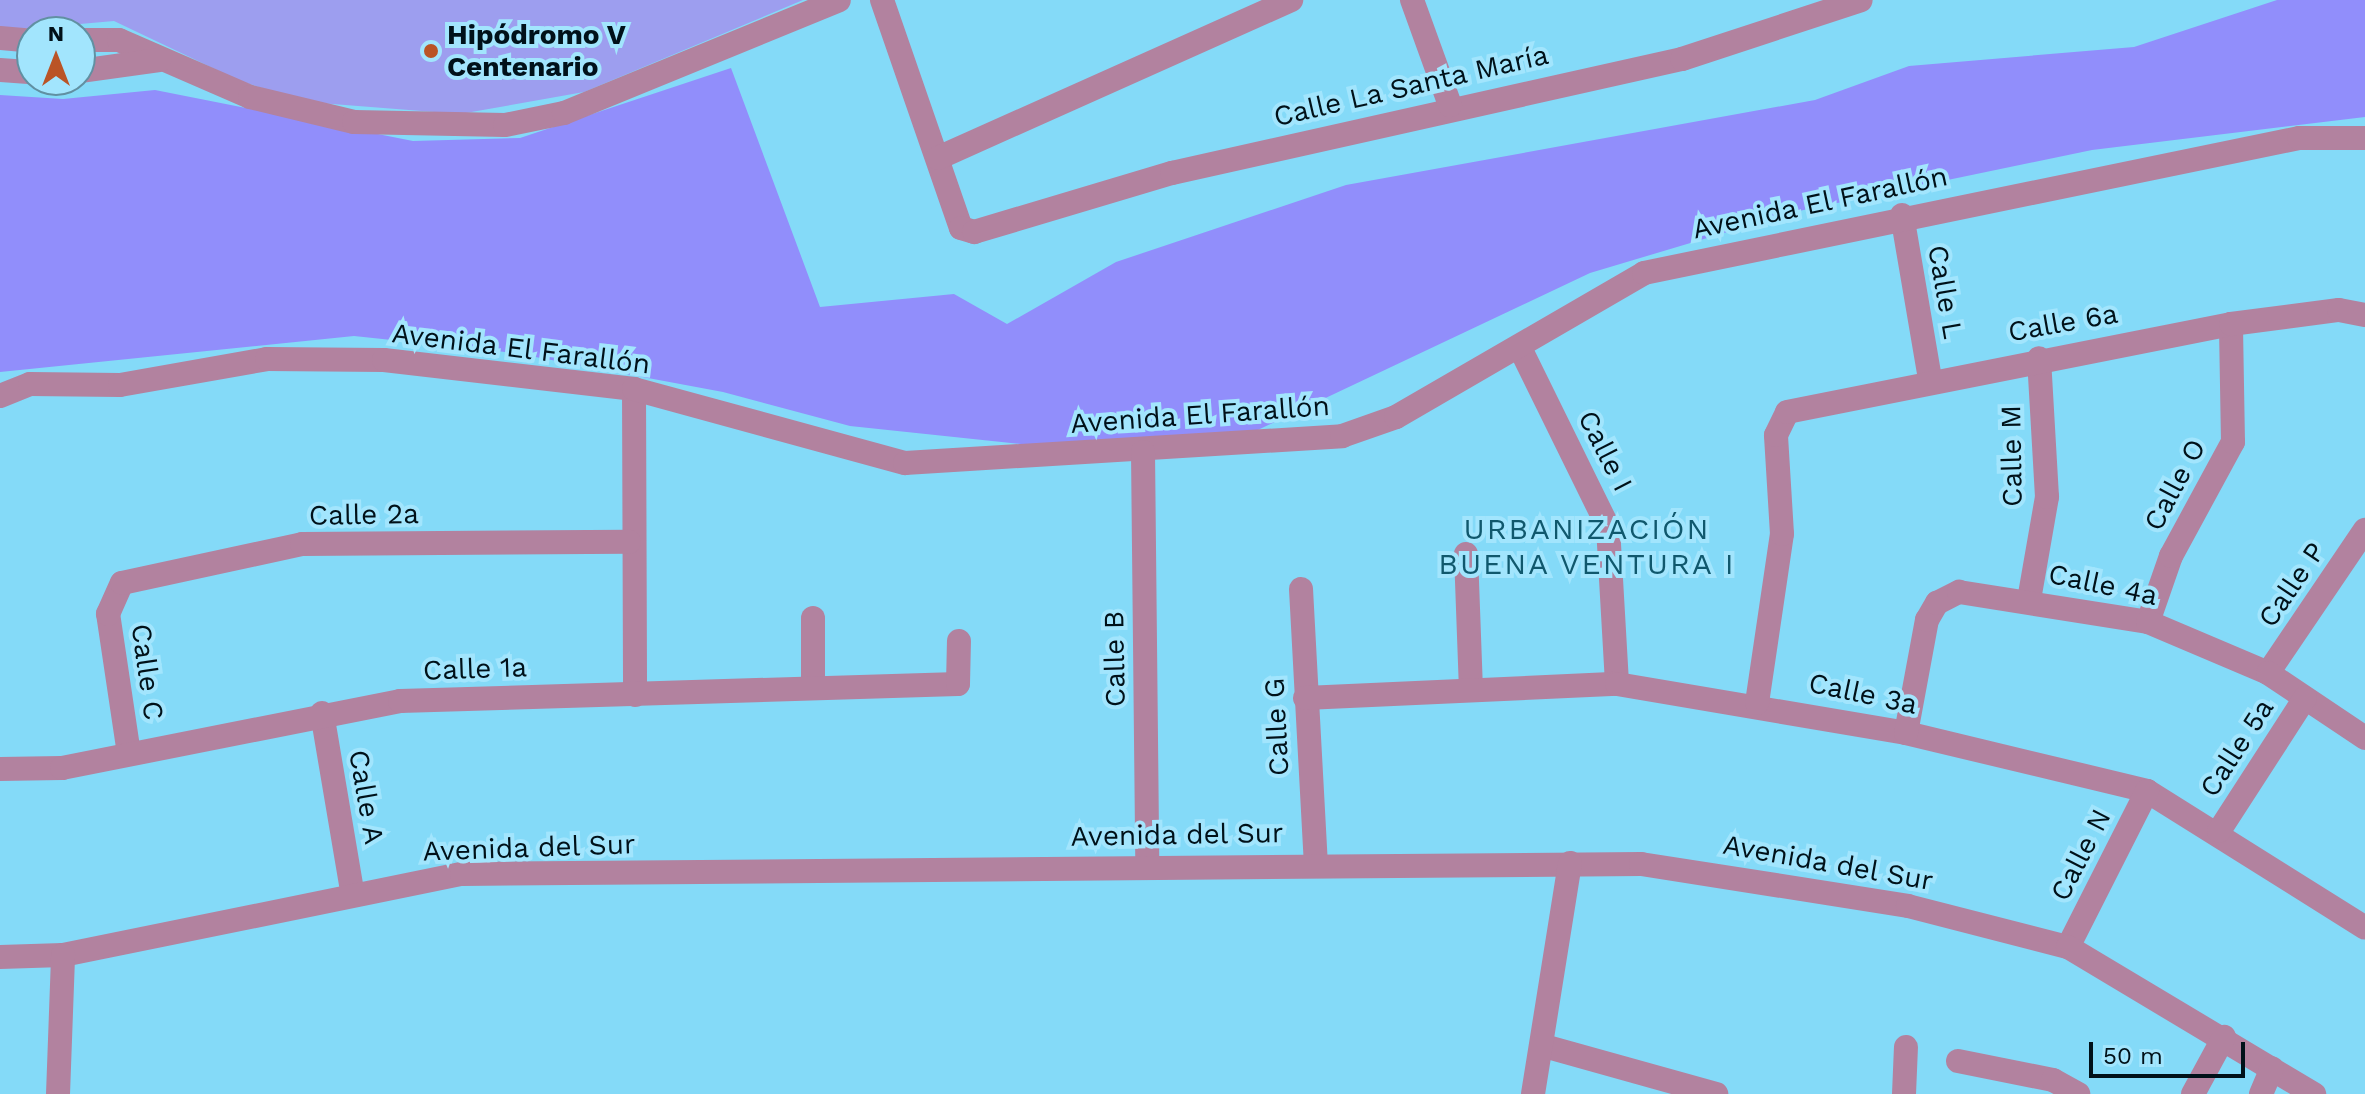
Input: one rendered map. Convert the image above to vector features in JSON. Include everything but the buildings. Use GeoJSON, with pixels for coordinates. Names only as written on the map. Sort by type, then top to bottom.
{"type":"FeatureCollection","features":[{"type":"Feature","properties":{"kind":"street"},"geometry":{"type":"LineString","coordinates":[[96,40],[119,40],[250,97],[354,122],[505,125],[564,113],[839,0]]}},
{"type":"Feature","properties":{"kind":"street"},"geometry":{"type":"LineString","coordinates":[[882,0],[938,158],[1291,0]]}},
{"type":"Feature","properties":{"kind":"street"},"geometry":{"type":"LineString","coordinates":[[1412,0],[1450,105]]}},
{"type":"Feature","properties":{"kind":"street","name":"Calle La Santa María"},"geometry":{"type":"LineString","coordinates":[[938,158],[961,228],[974,232],[1172,173],[1450,105],[1682,59],[1861,0]]}},
{"type":"Feature","properties":{"kind":"street"},"geometry":{"type":"LineString","coordinates":[[96,69],[159,60]]}},
{"type":"Feature","properties":{"kind":"street","name":"Avenida El Farallón"},"geometry":{"type":"LineString","coordinates":[[0,396],[30,384],[120,385],[300,358],[428,363],[634,389],[905,463],[1143,452],[1368,430],[1520,348],[1644,273],[1902,215],[2299,138],[2365,138]]}},
{"type":"Feature","properties":{"kind":"street","name":"Calle L"},"geometry":{"type":"LineString","coordinates":[[1902,215],[1930,379]]}},
{"type":"Feature","properties":{"kind":"street","name":"Calle 6a"},"geometry":{"type":"LineString","coordinates":[[1757,703],[1782,534],[1779,422],[1787,412],[1930,379],[2231,324],[2339,310],[2365,315]]}},
{"type":"Feature","properties":{"kind":"street","name":"Calle O"},"geometry":{"type":"LineString","coordinates":[[2148,622],[2171,556],[2233,442],[2231,324]]}},
{"type":"Feature","properties":{"kind":"street","name":"Calle I"},"geometry":{"type":"LineString","coordinates":[[1520,348],[1608,527],[1617,684]]}},
{"type":"Feature","properties":{"kind":"street","name":"Calle M"},"geometry":{"type":"LineString","coordinates":[[2029,600],[2047,497],[2039,358]]}},
{"type":"Feature","properties":{"kind":"street"},"geometry":{"type":"LineString","coordinates":[[634,389],[629,542],[635,695]]}},
{"type":"Feature","properties":{"kind":"street","name":"Calle B"},"geometry":{"type":"LineString","coordinates":[[1143,452],[1147,865]]}},
{"type":"Feature","properties":{"kind":"street","name":"Calle P"},"geometry":{"type":"LineString","coordinates":[[2268,673],[2365,530]]}},
{"type":"Feature","properties":{"kind":"street","name":"Calle 2a"},"geometry":{"type":"LineString","coordinates":[[111,598],[122,583],[302,544],[629,542]]}},
{"type":"Feature","properties":{"kind":"street"},"geometry":{"type":"LineString","coordinates":[[1466,554],[1471,690]]}},
{"type":"Feature","properties":{"kind":"street","name":"Calle G"},"geometry":{"type":"LineString","coordinates":[[1301,589],[1316,863]]}},
{"type":"Feature","properties":{"kind":"street","name":"Calle 4a"},"geometry":{"type":"LineString","coordinates":[[1906,733],[1927,620],[1937,603],[1959,592],[2029,600],[2148,622],[2268,673],[2365,738]]}},
{"type":"Feature","properties":{"kind":"street","name":"Calle C"},"geometry":{"type":"LineString","coordinates":[[111,598],[129,754]]}},
{"type":"Feature","properties":{"kind":"street"},"geometry":{"type":"LineString","coordinates":[[813,618],[813,688]]}},
{"type":"Feature","properties":{"kind":"street","name":"Calle 1a"},"geometry":{"type":"LineString","coordinates":[[0,769],[62,768],[322,713],[400,701],[958,684],[959,641]]}},
{"type":"Feature","properties":{"kind":"street","name":"Calle 3a"},"geometry":{"type":"LineString","coordinates":[[1305,698],[1617,684],[1757,703],[1906,733],[2147,791],[2219,831],[2365,928]]}},
{"type":"Feature","properties":{"kind":"street","name":"Calle 5a"},"geometry":{"type":"LineString","coordinates":[[2219,831],[2305,698]]}},
{"type":"Feature","properties":{"kind":"street","name":"Calle A"},"geometry":{"type":"LineString","coordinates":[[322,713],[352,891]]}},
{"type":"Feature","properties":{"kind":"street","name":"Calle N"},"geometry":{"type":"LineString","coordinates":[[2068,947],[2147,791]]}},
{"type":"Feature","properties":{"kind":"street","name":"Avenida del Sur"},"geometry":{"type":"LineString","coordinates":[[0,957],[63,955],[352,891],[462,874],[1316,863],[1570,863],[1751,877],[1908,906],[2068,947],[2224,1037],[2314,1094]]}},
{"type":"Feature","properties":{"kind":"street"},"geometry":{"type":"LineString","coordinates":[[1533,1094],[1544,1046],[1570,863]]}},
{"type":"Feature","properties":{"kind":"street"},"geometry":{"type":"LineString","coordinates":[[58,1094],[63,955]]}},
{"type":"Feature","properties":{"kind":"street"},"geometry":{"type":"LineString","coordinates":[[2193,1094],[2224,1037]]}},
{"type":"Feature","properties":{"kind":"street"},"geometry":{"type":"LineString","coordinates":[[1544,1046],[1686,1090],[1716,1094]]}},
{"type":"Feature","properties":{"kind":"street"},"geometry":{"type":"LineString","coordinates":[[1904,1094],[1906,1047]]}},
{"type":"Feature","properties":{"kind":"street"},"geometry":{"type":"LineString","coordinates":[[1958,1061],[2053,1080],[2078,1094]]}},
{"type":"Feature","properties":{"kind":"street"},"geometry":{"type":"LineString","coordinates":[[2261,1094],[2272,1068]]}},
{"type":"Feature","properties":{"kind":"shaded area","name":"Hipódromo V Centenario"},"geometry":{"type":"Polygon","coordinates":[[[0,0],[803,0],[584,92],[460,114],[307,102],[240,81],[114,21],[96,23],[96,16],[16,16],[16,30],[0,31],[0,0]]]}},
{"type":"Feature","properties":{"kind":"shaded area"},"geometry":{"type":"Polygon","coordinates":[[[2277,0],[2365,0],[2365,117],[2092,150],[1794,212],[1590,273],[1224,446],[1107,453],[850,426],[723,392],[514,353],[354,336],[0,372],[0,95],[63,99],[155,90],[413,141],[520,138],[731,68],[820,307],[954,294],[1007,324],[1116,262],[1346,185],[1815,100],[1909,66],[2134,47],[2277,0]]]}},
{"type":"Feature","properties":{"kind":"place","name":"Hipódromo V Centenario"},"geometry":{"type":"Point","coordinates":[431,51]}},
{"type":"Feature","properties":{"kind":"district","name":"URBANIZACIÓN BUENA VENTURA I"},"geometry":{"type":"Point","coordinates":[1587,546]}}]}
